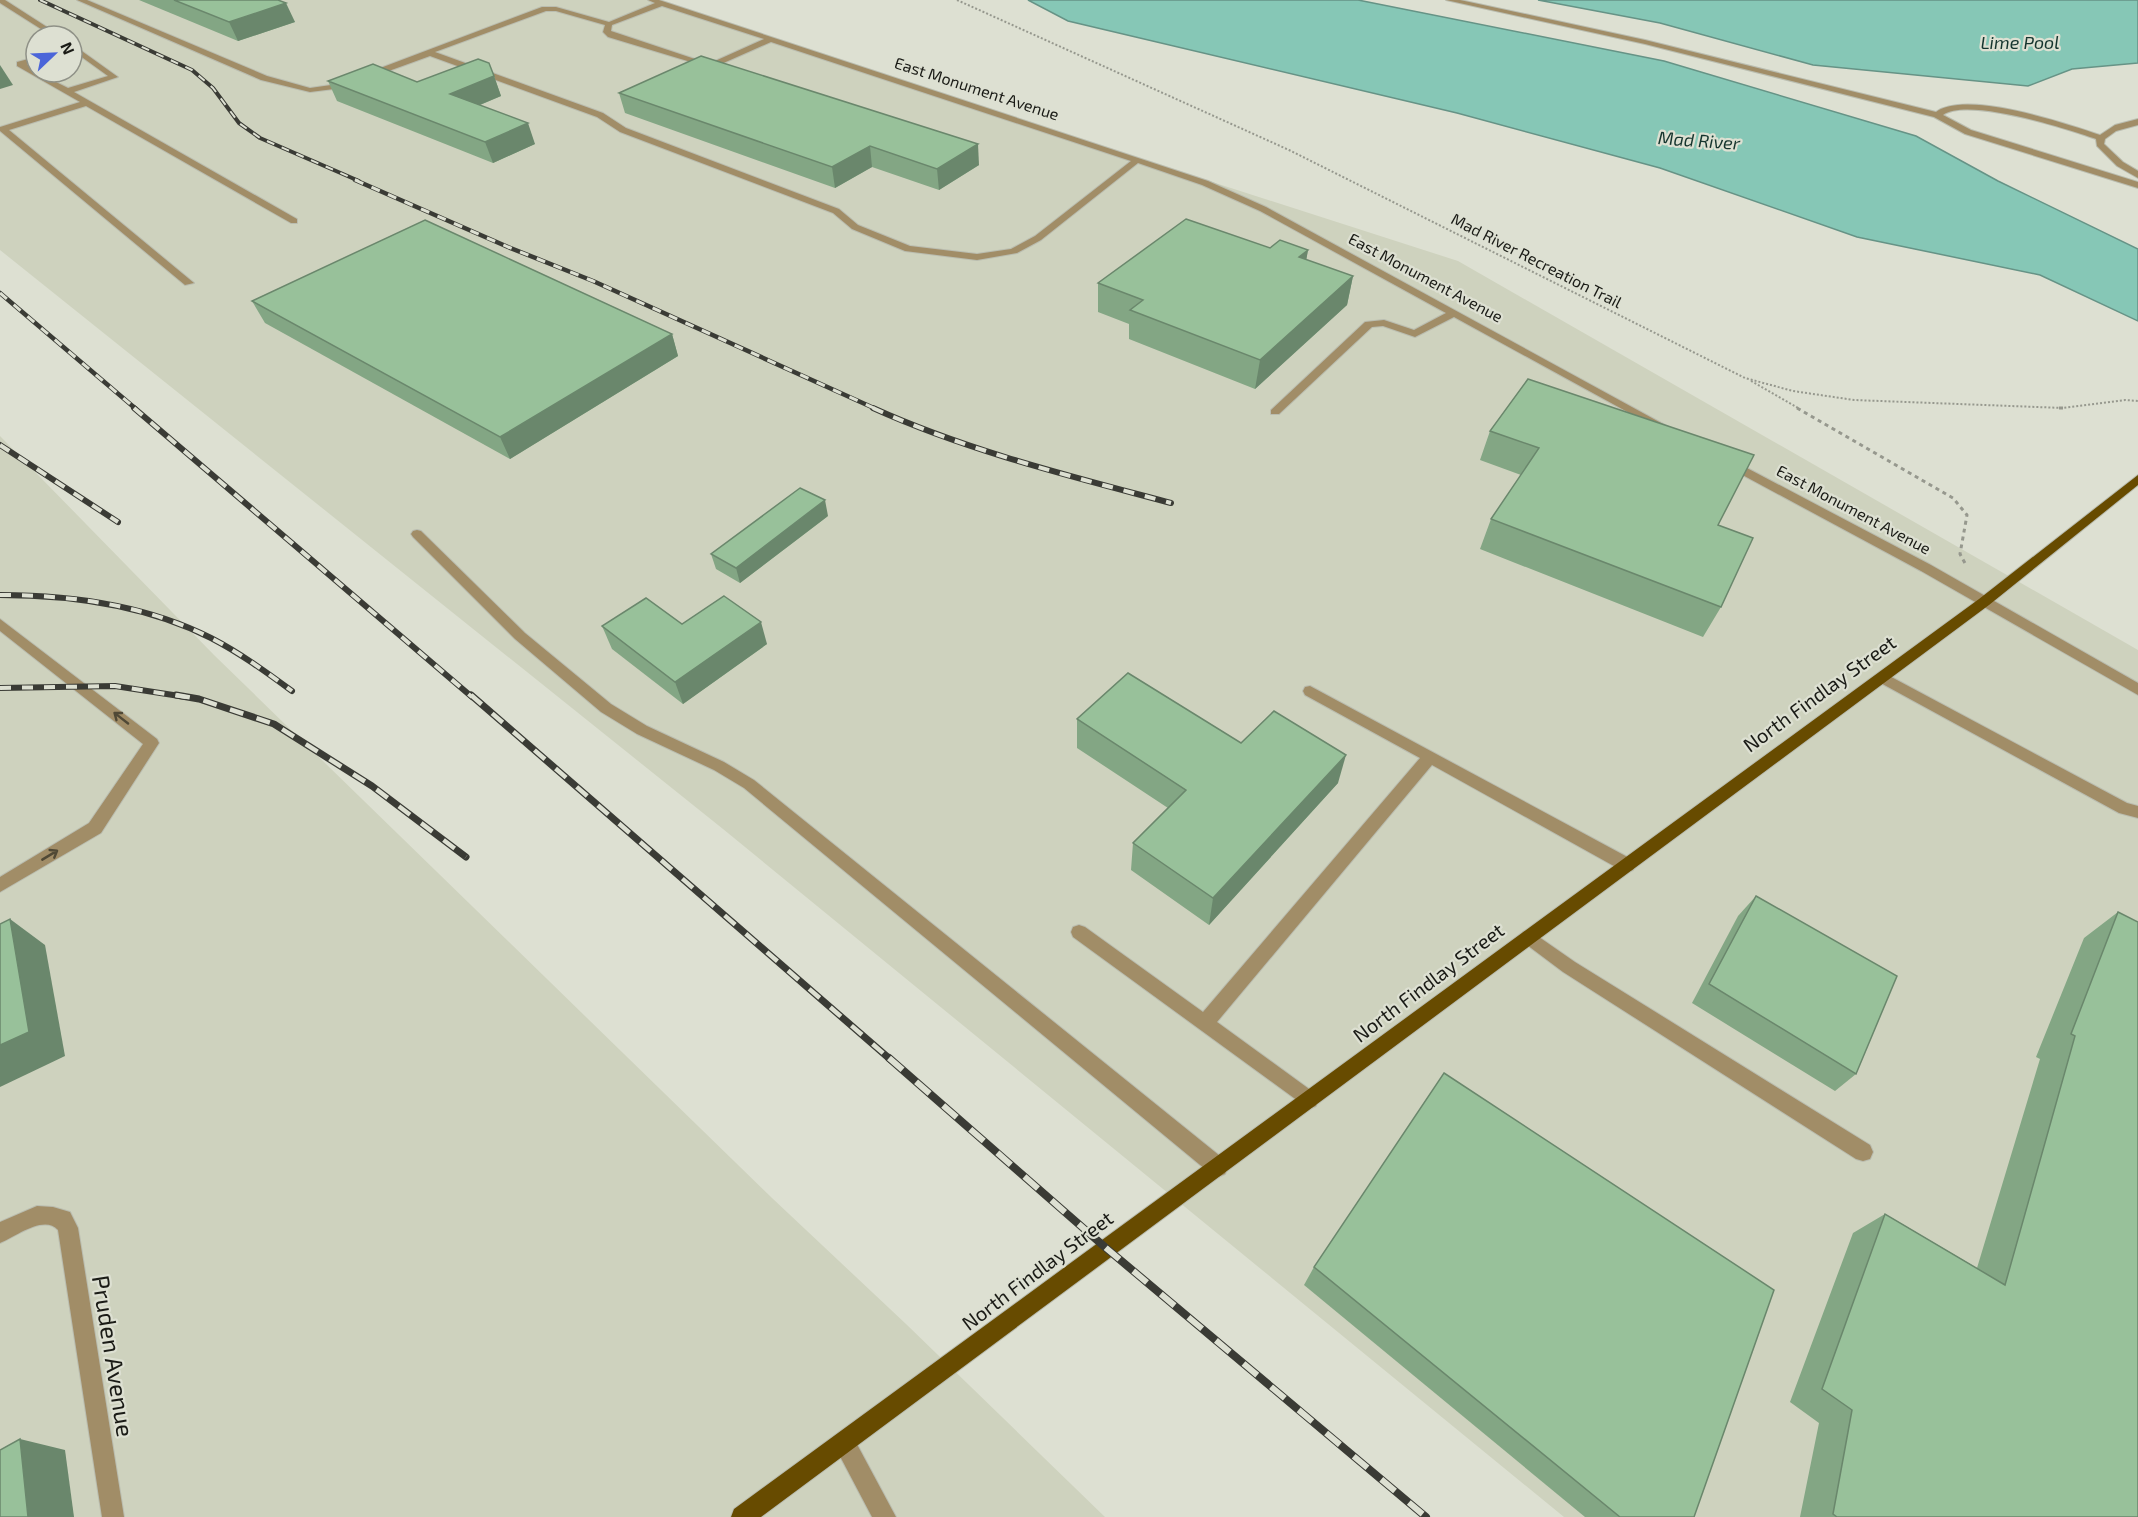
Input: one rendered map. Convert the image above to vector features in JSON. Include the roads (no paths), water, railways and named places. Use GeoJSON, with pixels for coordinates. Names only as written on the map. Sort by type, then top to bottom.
{"type":"FeatureCollection","features":[{"type":"Feature","properties":{"kind":"main road","name":"North Findlay Street"},"geometry":{"type":"LineString","coordinates":[[742,1517],[1984,602],[2138,479]]}},
{"type":"Feature","properties":{"kind":"street"},"geometry":{"type":"LineString","coordinates":[[0,0],[38,24]]}},
{"type":"Feature","properties":{"kind":"street"},"geometry":{"type":"LineString","coordinates":[[81,0],[264,78],[310,90],[339,86],[545,9],[556,9],[609,24],[657,2]]}},
{"type":"Feature","properties":{"kind":"street"},"geometry":{"type":"LineString","coordinates":[[1450,0],[1645,42],[1937,115],[1968,132],[2138,185]]}},
{"type":"Feature","properties":{"kind":"street","name":"East Monument Avenue"},"geometry":{"type":"LineString","coordinates":[[657,2],[1205,183],[1263,209],[1678,436]]}},
{"type":"Feature","properties":{"kind":"street"},"geometry":{"type":"LineString","coordinates":[[609,24],[607,32],[611,35],[704,64],[716,63],[771,39]]}},
{"type":"Feature","properties":{"kind":"street"},"geometry":{"type":"LineString","coordinates":[[430,53],[600,115],[623,130],[836,211],[855,227],[908,249],[977,257],[1014,251],[1038,238],[1137,159]]}},
{"type":"Feature","properties":{"kind":"street"},"geometry":{"type":"LineString","coordinates":[[67,91],[114,77],[84,56]]}},
{"type":"Feature","properties":{"kind":"street"},"geometry":{"type":"LineString","coordinates":[[55,84],[294,221]]}},
{"type":"Feature","properties":{"kind":"street"},"geometry":{"type":"LineString","coordinates":[[87,103],[3,129],[189,283]]}},
{"type":"Feature","properties":{"kind":"street"},"geometry":{"type":"LineString","coordinates":[[1937,115],[1942,108],[1991,109],[2047,121],[2101,138]]}},
{"type":"Feature","properties":{"kind":"street"},"geometry":{"type":"LineString","coordinates":[[2138,122],[2108,131],[2101,138],[2100,144],[2138,176]]}},
{"type":"Feature","properties":{"kind":"street"},"geometry":{"type":"LineString","coordinates":[[1275,412],[1369,324],[1384,323],[1415,334],[1454,313]]}},
{"type":"Feature","properties":{"kind":"street","name":"East Monument Avenue"},"geometry":{"type":"LineString","coordinates":[[1720,458],[1926,568],[2138,690]]}},
{"type":"Feature","properties":{"kind":"street"},"geometry":{"type":"LineString","coordinates":[[417,534],[520,636],[606,708],[642,730],[719,766],[749,784],[1218,1167]]}},
{"type":"Feature","properties":{"kind":"street"},"geometry":{"type":"LineString","coordinates":[[0,624],[152,743],[95,828],[0,885]]}},
{"type":"Feature","properties":{"kind":"street"},"geometry":{"type":"LineString","coordinates":[[1882,677],[2114,803],[2138,812]]}},
{"type":"Feature","properties":{"kind":"street"},"geometry":{"type":"LineString","coordinates":[[1310,691],[1627,865]]}},
{"type":"Feature","properties":{"kind":"street"},"geometry":{"type":"LineString","coordinates":[[1204,1024],[1430,756]]}},
{"type":"Feature","properties":{"kind":"street"},"geometry":{"type":"LineString","coordinates":[[1079,932],[1309,1100]]}},
{"type":"Feature","properties":{"kind":"street"},"geometry":{"type":"LineString","coordinates":[[1529,937],[1569,967],[1863,1152]]}},
{"type":"Feature","properties":{"kind":"street","name":"Pruden Avenue"},"geometry":{"type":"LineString","coordinates":[[0,1233],[33,1216],[48,1214],[63,1219],[68,1228],[113,1517]]}},
{"type":"Feature","properties":{"kind":"street"},"geometry":{"type":"LineString","coordinates":[[844,1443],[885,1517]]}},
{"type":"Feature","properties":{"kind":"water","name":"Mad River"},"geometry":{"type":"Polygon","coordinates":[[[1028,0],[1358,0],[1664,61],[1916,136],[1998,181],[2138,249],[2138,321],[2040,275],[1857,237],[1660,168],[1457,113],[1068,21],[1028,0]]]}},
{"type":"Feature","properties":{"kind":"water","name":"Lime Pool"},"geometry":{"type":"Polygon","coordinates":[[[1538,0],[2138,0],[2138,63],[2072,69],[2028,86],[1813,65],[1660,23],[1538,0]]]}},
{"type":"Feature","properties":{"kind":"railway"},"geometry":{"type":"LineString","coordinates":[[40,0],[192,70],[213,88],[239,123],[260,138],[359,181]]}},
{"type":"Feature","properties":{"kind":"railway"},"geometry":{"type":"LineString","coordinates":[[355,180],[508,247],[593,281],[876,409]]}},
{"type":"Feature","properties":{"kind":"railway"},"geometry":{"type":"LineString","coordinates":[[0,293],[136,409]]}},
{"type":"Feature","properties":{"kind":"railway"},"geometry":{"type":"LineString","coordinates":[[134,408],[472,697]]}},
{"type":"Feature","properties":{"kind":"railway"},"geometry":{"type":"LineString","coordinates":[[873,408],[982,450],[1171,503]]}},
{"type":"Feature","properties":{"kind":"railway"},"geometry":{"type":"LineString","coordinates":[[0,445],[118,522]]}},
{"type":"Feature","properties":{"kind":"railway"},"geometry":{"type":"LineString","coordinates":[[0,595],[81,600],[161,617],[222,644],[292,691]]}},
{"type":"Feature","properties":{"kind":"railway"},"geometry":{"type":"LineString","coordinates":[[0,688],[115,686],[186,697]]}},
{"type":"Feature","properties":{"kind":"railway"},"geometry":{"type":"LineString","coordinates":[[176,695],[199,699],[274,724],[372,786],[466,857]]}},
{"type":"Feature","properties":{"kind":"railway"},"geometry":{"type":"LineString","coordinates":[[471,695],[891,1060]]}},
{"type":"Feature","properties":{"kind":"railway"},"geometry":{"type":"LineString","coordinates":[[889,1058],[1106,1248],[1426,1517]]}}]}
